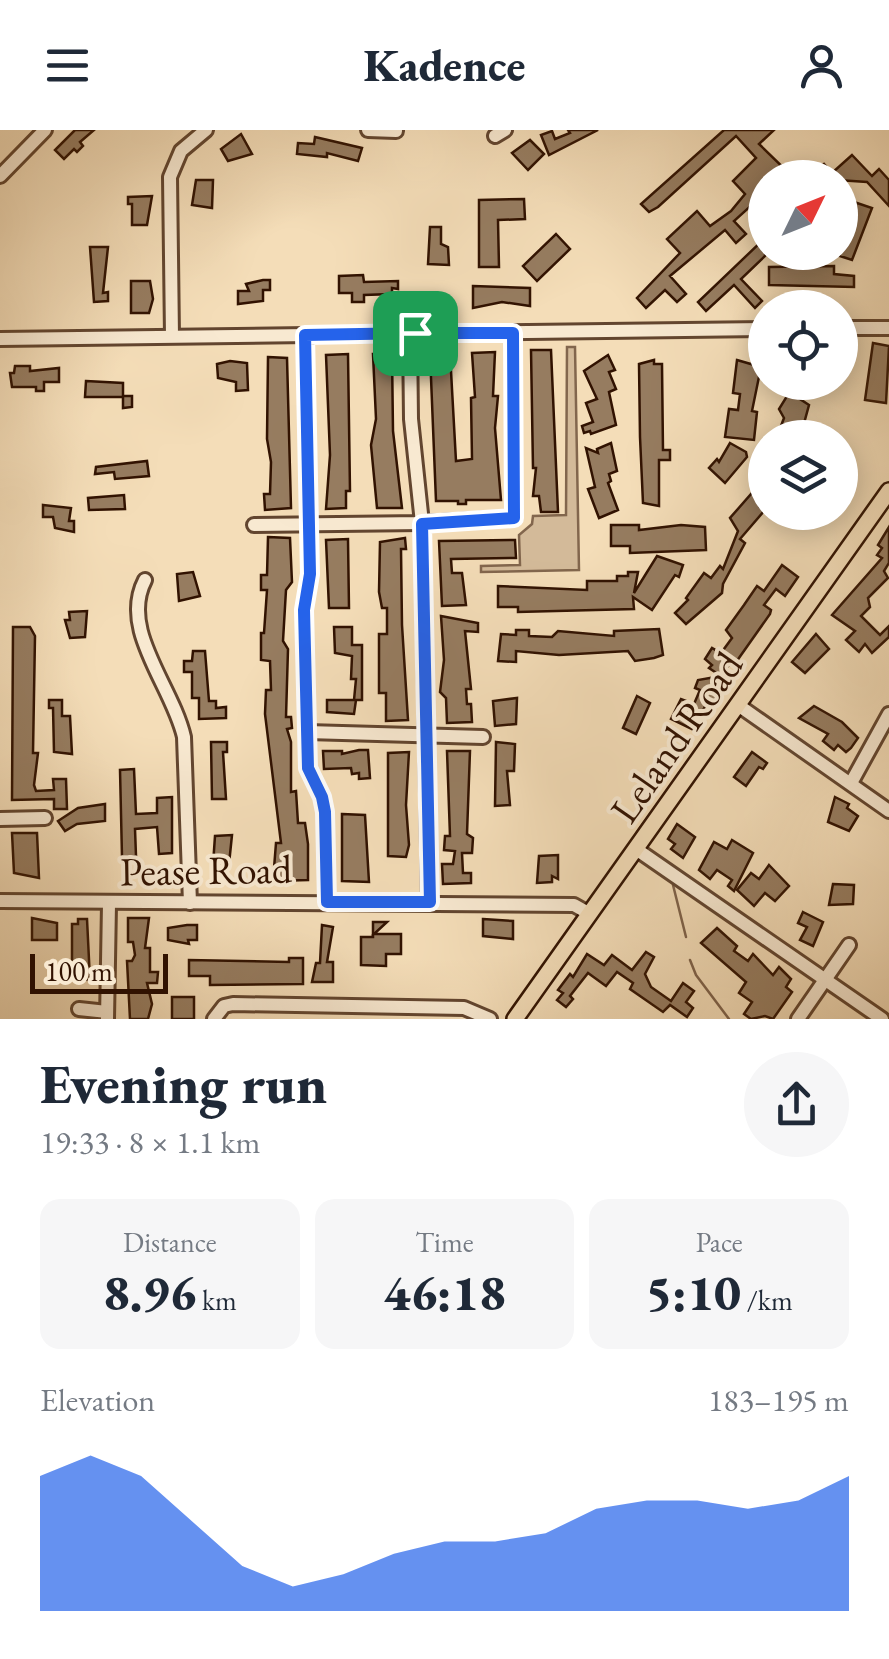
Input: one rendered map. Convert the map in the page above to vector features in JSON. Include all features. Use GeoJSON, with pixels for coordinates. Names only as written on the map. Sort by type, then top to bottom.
{"type":"FeatureCollection","features":[{"type":"Feature","properties":{"kind":"main road","name":"Leland Road"},"geometry":{"type":"LineString","coordinates":[[514,1019],[889,492]]}},
{"type":"Feature","properties":{"kind":"street"},"geometry":{"type":"LineString","coordinates":[[0,176],[45,130]]}},
{"type":"Feature","properties":{"kind":"street"},"geometry":{"type":"LineString","coordinates":[[172,336],[170,177],[181,151],[206,130]]}},
{"type":"Feature","properties":{"kind":"street"},"geometry":{"type":"LineString","coordinates":[[368,130],[396,132]]}},
{"type":"Feature","properties":{"kind":"street"},"geometry":{"type":"LineString","coordinates":[[858,328],[889,328]]}},
{"type":"Feature","properties":{"kind":"street"},"geometry":{"type":"LineString","coordinates":[[0,338],[748,329]]}},
{"type":"Feature","properties":{"kind":"street"},"geometry":{"type":"LineString","coordinates":[[410,333],[411,419],[422,524],[430,902]]}},
{"type":"Feature","properties":{"kind":"street"},"geometry":{"type":"LineString","coordinates":[[254,525],[422,524],[514,518],[513,333]]}},
{"type":"Feature","properties":{"kind":"street"},"geometry":{"type":"LineString","coordinates":[[305,335],[310,584],[304,610],[308,768],[325,812],[327,902]]}},
{"type":"Feature","properties":{"kind":"street"},"geometry":{"type":"LineString","coordinates":[[145,580],[135,599],[142,640],[179,714],[184,737],[190,903]]}},
{"type":"Feature","properties":{"kind":"street"},"geometry":{"type":"LineString","coordinates":[[738,706],[889,811]]}},
{"type":"Feature","properties":{"kind":"street"},"geometry":{"type":"LineString","coordinates":[[851,783],[889,714]]}},
{"type":"Feature","properties":{"kind":"street"},"geometry":{"type":"LineString","coordinates":[[307,732],[483,737]]}},
{"type":"Feature","properties":{"kind":"street"},"geometry":{"type":"LineString","coordinates":[[0,820],[46,818]]}},
{"type":"Feature","properties":{"kind":"street"},"geometry":{"type":"LineString","coordinates":[[636,849],[882,1019]]}},
{"type":"Feature","properties":{"kind":"street","name":"Pease Road"},"geometry":{"type":"LineString","coordinates":[[0,901],[574,905],[590,914]]}},
{"type":"Feature","properties":{"kind":"street"},"geometry":{"type":"LineString","coordinates":[[79,1009],[107,1016],[109,904]]}},
{"type":"Feature","properties":{"kind":"street"},"geometry":{"type":"LineString","coordinates":[[798,1019],[849,945]]}},
{"type":"Feature","properties":{"kind":"street"},"geometry":{"type":"LineString","coordinates":[[214,1019],[224,1006],[233,1004],[318,1012],[464,1008],[490,1019]]}},
{"type":"Feature","properties":{"kind":"shaded area"},"geometry":{"type":"Polygon","coordinates":[[[567,347],[575,347],[579,570],[481,572],[481,566],[520,565],[519,535],[532,524],[533,516],[566,515],[567,347]]]}},
{"type":"Feature","properties":{"kind":"building"},"geometry":{"type":"Polygon","coordinates":[[[75,130],[94,130],[80,142],[83,146],[77,152],[74,149],[64,159],[55,150],[75,130]]]}},
{"type":"Feature","properties":{"kind":"building"},"geometry":{"type":"Polygon","coordinates":[[[568,130],[598,130],[549,155],[541,135],[552,131],[555,139],[570,133],[568,130]]]}},
{"type":"Feature","properties":{"kind":"building"},"geometry":{"type":"Polygon","coordinates":[[[724,130],[774,130],[759,144],[775,160],[754,160],[736,136],[658,207],[649,212],[641,204],[724,130]]]}},
{"type":"Feature","properties":{"kind":"building"},"geometry":{"type":"Polygon","coordinates":[[[241,134],[252,154],[228,161],[221,149],[241,134]]]}},
{"type":"Feature","properties":{"kind":"building"},"geometry":{"type":"Polygon","coordinates":[[[315,137],[362,148],[358,161],[327,153],[327,157],[297,154],[298,143],[314,144],[315,137]]]}},
{"type":"Feature","properties":{"kind":"building"},"geometry":{"type":"Polygon","coordinates":[[[530,140],[544,154],[528,170],[512,153],[530,140]]]}},
{"type":"Feature","properties":{"kind":"building"},"geometry":{"type":"Polygon","coordinates":[[[858,161],[872,176],[879,169],[889,180],[889,206],[867,182],[858,181],[858,161]]]}},
{"type":"Feature","properties":{"kind":"building"},"geometry":{"type":"Polygon","coordinates":[[[748,166],[748,208],[734,221],[746,234],[736,243],[725,230],[670,276],[686,294],[677,302],[665,290],[646,308],[637,298],[680,253],[667,239],[697,211],[710,226],[731,211],[745,194],[733,181],[748,166]]]}},
{"type":"Feature","properties":{"kind":"building"},"geometry":{"type":"Polygon","coordinates":[[[196,180],[213,180],[212,208],[192,205],[196,180]]]}},
{"type":"Feature","properties":{"kind":"building"},"geometry":{"type":"Polygon","coordinates":[[[152,196],[147,225],[132,225],[128,197],[152,196]]]}},
{"type":"Feature","properties":{"kind":"building"},"geometry":{"type":"Polygon","coordinates":[[[524,199],[525,219],[498,220],[499,267],[479,267],[479,200],[524,199]]]}},
{"type":"Feature","properties":{"kind":"building"},"geometry":{"type":"Polygon","coordinates":[[[858,203],[872,208],[858,244],[858,203]]]}},
{"type":"Feature","properties":{"kind":"building"},"geometry":{"type":"Polygon","coordinates":[[[430,227],[441,227],[441,244],[448,247],[449,265],[428,264],[430,227]]]}},
{"type":"Feature","properties":{"kind":"building"},"geometry":{"type":"Polygon","coordinates":[[[556,234],[570,249],[537,281],[523,266],[556,234]]]}},
{"type":"Feature","properties":{"kind":"building"},"geometry":{"type":"Polygon","coordinates":[[[90,247],[108,247],[103,293],[108,292],[108,301],[94,302],[90,247]]]}},
{"type":"Feature","properties":{"kind":"building"},"geometry":{"type":"Polygon","coordinates":[[[748,254],[750,270],[741,279],[752,290],[748,290],[748,300],[734,285],[706,311],[698,302],[748,254]]]}},
{"type":"Feature","properties":{"kind":"building"},"geometry":{"type":"Polygon","coordinates":[[[769,270],[834,270],[834,274],[854,276],[854,287],[769,285],[769,270]]]}},
{"type":"Feature","properties":{"kind":"building"},"geometry":{"type":"Polygon","coordinates":[[[363,275],[364,282],[398,281],[398,289],[392,288],[392,294],[364,295],[364,302],[352,302],[352,293],[339,293],[339,276],[363,275]]]}},
{"type":"Feature","properties":{"kind":"building"},"geometry":{"type":"Polygon","coordinates":[[[270,280],[270,290],[263,290],[263,301],[238,304],[238,291],[249,291],[246,284],[270,280]]]}},
{"type":"Feature","properties":{"kind":"building"},"geometry":{"type":"Polygon","coordinates":[[[131,281],[150,281],[153,299],[149,313],[131,313],[131,281]]]}},
{"type":"Feature","properties":{"kind":"building"},"geometry":{"type":"Polygon","coordinates":[[[473,286],[530,288],[530,306],[502,302],[473,308],[473,286]]]}},
{"type":"Feature","properties":{"kind":"building"},"geometry":{"type":"Polygon","coordinates":[[[873,343],[889,346],[886,403],[865,400],[873,343]]]}},
{"type":"Feature","properties":{"kind":"building"},"geometry":{"type":"Polygon","coordinates":[[[531,350],[551,350],[558,512],[541,512],[539,496],[533,496],[536,468],[531,350]]]}},
{"type":"Feature","properties":{"kind":"building"},"geometry":{"type":"Polygon","coordinates":[[[495,352],[493,396],[498,396],[495,428],[501,500],[466,500],[466,504],[436,501],[430,353],[450,353],[456,461],[472,459],[472,353],[495,352]]]}},
{"type":"Feature","properties":{"kind":"building"},"geometry":{"type":"Polygon","coordinates":[[[348,354],[350,491],[346,491],[346,508],[326,509],[330,455],[326,355],[348,354]]]}},
{"type":"Feature","properties":{"kind":"building"},"geometry":{"type":"Polygon","coordinates":[[[373,354],[392,354],[393,431],[402,508],[377,508],[371,445],[376,419],[373,354]]]}},
{"type":"Feature","properties":{"kind":"building"},"geometry":{"type":"Polygon","coordinates":[[[608,355],[615,370],[609,372],[616,389],[609,392],[616,425],[584,433],[582,426],[593,422],[586,403],[597,399],[584,371],[608,355]]]}},
{"type":"Feature","properties":{"kind":"building"},"geometry":{"type":"Polygon","coordinates":[[[268,357],[287,358],[291,508],[265,510],[271,462],[267,439],[268,357]]]}},
{"type":"Feature","properties":{"kind":"building"},"geometry":{"type":"Polygon","coordinates":[[[654,360],[654,364],[662,364],[663,450],[670,450],[670,460],[659,460],[659,506],[643,503],[640,437],[639,364],[654,360]]]}},
{"type":"Feature","properties":{"kind":"building"},"geometry":{"type":"Polygon","coordinates":[[[737,360],[748,363],[748,400],[754,400],[752,411],[757,412],[756,420],[748,420],[748,439],[725,437],[729,409],[738,410],[740,394],[733,393],[737,360]]]}},
{"type":"Feature","properties":{"kind":"building"},"geometry":{"type":"Polygon","coordinates":[[[247,363],[248,390],[236,391],[236,382],[218,378],[217,364],[247,363]]]}},
{"type":"Feature","properties":{"kind":"building"},"geometry":{"type":"Polygon","coordinates":[[[15,366],[30,366],[30,371],[59,368],[59,382],[44,382],[44,391],[12,387],[10,373],[14,373],[15,366]]]}},
{"type":"Feature","properties":{"kind":"building"},"geometry":{"type":"Polygon","coordinates":[[[86,381],[123,383],[123,396],[132,396],[132,407],[123,408],[123,397],[85,397],[86,381]]]}},
{"type":"Feature","properties":{"kind":"building"},"geometry":{"type":"Polygon","coordinates":[[[785,400],[802,400],[809,405],[805,420],[783,420],[779,409],[785,400]]]}},
{"type":"Feature","properties":{"kind":"building"},"geometry":{"type":"Polygon","coordinates":[[[611,443],[617,471],[609,474],[608,483],[618,510],[599,518],[588,489],[595,487],[586,448],[598,453],[597,449],[611,443]]]}},
{"type":"Feature","properties":{"kind":"building"},"geometry":{"type":"Polygon","coordinates":[[[730,443],[746,452],[747,457],[725,483],[709,468],[717,459],[719,462],[730,443]]]}},
{"type":"Feature","properties":{"kind":"building"},"geometry":{"type":"Polygon","coordinates":[[[147,461],[149,476],[115,479],[114,472],[95,474],[96,467],[147,461]]]}},
{"type":"Feature","properties":{"kind":"building"},"geometry":{"type":"Polygon","coordinates":[[[124,495],[125,509],[89,510],[88,498],[124,495]]]}},
{"type":"Feature","properties":{"kind":"building"},"geometry":{"type":"Polygon","coordinates":[[[748,497],[748,530],[740,539],[745,543],[722,593],[686,624],[675,613],[704,573],[711,578],[720,566],[723,569],[738,531],[730,518],[748,497]]]}},
{"type":"Feature","properties":{"kind":"building"},"geometry":{"type":"Polygon","coordinates":[[[43,505],[71,508],[69,521],[74,521],[74,532],[55,528],[53,517],[43,517],[43,505]]]}},
{"type":"Feature","properties":{"kind":"building"},"geometry":{"type":"Polygon","coordinates":[[[611,525],[639,525],[639,530],[681,525],[705,527],[706,550],[630,553],[630,546],[611,546],[611,525]]]}},
{"type":"Feature","properties":{"kind":"building"},"geometry":{"type":"Polygon","coordinates":[[[889,527],[889,563],[884,571],[888,578],[868,598],[870,607],[861,616],[880,635],[889,626],[889,637],[872,653],[865,644],[859,652],[846,640],[855,631],[832,615],[882,558],[877,555],[882,548],[878,545],[889,527]]]}},
{"type":"Feature","properties":{"kind":"building"},"geometry":{"type":"Polygon","coordinates":[[[268,537],[290,538],[292,582],[286,590],[283,641],[288,649],[286,717],[291,717],[292,728],[287,729],[291,742],[291,792],[296,791],[298,823],[305,823],[308,880],[273,881],[276,843],[281,843],[265,714],[266,690],[271,690],[270,661],[261,660],[267,590],[261,590],[261,575],[267,575],[268,537]]]}},
{"type":"Feature","properties":{"kind":"building"},"geometry":{"type":"Polygon","coordinates":[[[405,538],[406,549],[401,549],[402,625],[408,720],[386,721],[386,693],[379,693],[379,634],[387,634],[387,608],[382,608],[379,592],[380,542],[405,538]]]}},
{"type":"Feature","properties":{"kind":"building"},"geometry":{"type":"Polygon","coordinates":[[[348,539],[349,608],[329,608],[326,540],[348,539]]]}},
{"type":"Feature","properties":{"kind":"building"},"geometry":{"type":"Polygon","coordinates":[[[515,540],[516,558],[451,559],[452,573],[462,573],[466,605],[442,606],[439,541],[515,540]]]}},
{"type":"Feature","properties":{"kind":"building"},"geometry":{"type":"Polygon","coordinates":[[[657,556],[683,565],[679,577],[675,575],[652,610],[633,597],[634,609],[518,612],[518,607],[498,607],[498,586],[587,590],[587,581],[617,581],[617,576],[628,576],[628,572],[638,572],[634,593],[657,556]]]}},
{"type":"Feature","properties":{"kind":"building"},"geometry":{"type":"Polygon","coordinates":[[[782,565],[798,577],[785,596],[776,589],[764,605],[771,610],[770,614],[716,684],[722,687],[716,701],[711,706],[706,704],[694,730],[671,719],[681,699],[694,704],[700,690],[695,688],[698,680],[721,676],[709,668],[712,665],[705,659],[712,648],[721,653],[732,638],[726,630],[757,586],[764,591],[782,565]]]}},
{"type":"Feature","properties":{"kind":"building"},"geometry":{"type":"Polygon","coordinates":[[[193,572],[200,596],[179,601],[177,574],[193,572]]]}},
{"type":"Feature","properties":{"kind":"building"},"geometry":{"type":"Polygon","coordinates":[[[87,611],[85,637],[70,638],[65,620],[70,620],[69,612],[87,611]]]}},
{"type":"Feature","properties":{"kind":"building"},"geometry":{"type":"Polygon","coordinates":[[[441,616],[478,623],[478,632],[465,631],[471,689],[466,689],[467,704],[471,704],[472,722],[447,723],[446,698],[440,692],[444,660],[441,616]]]}},
{"type":"Feature","properties":{"kind":"building"},"geometry":{"type":"Polygon","coordinates":[[[13,627],[30,627],[35,636],[33,753],[38,753],[34,785],[36,791],[54,790],[53,779],[66,779],[67,809],[54,809],[54,799],[12,800],[13,627]]]}},
{"type":"Feature","properties":{"kind":"building"},"geometry":{"type":"Polygon","coordinates":[[[334,627],[352,627],[352,645],[362,645],[362,700],[356,700],[354,714],[327,712],[327,700],[354,700],[356,679],[351,679],[352,656],[335,653],[334,627]]]}},
{"type":"Feature","properties":{"kind":"building"},"geometry":{"type":"Polygon","coordinates":[[[659,629],[663,655],[654,658],[635,661],[628,651],[559,655],[516,651],[516,662],[498,661],[501,634],[516,635],[516,630],[529,630],[529,636],[552,637],[558,631],[614,636],[614,631],[659,629]]]}},
{"type":"Feature","properties":{"kind":"building"},"geometry":{"type":"Polygon","coordinates":[[[816,634],[829,649],[805,673],[792,662],[816,634]]]}},
{"type":"Feature","properties":{"kind":"building"},"geometry":{"type":"Polygon","coordinates":[[[193,651],[205,651],[209,701],[216,701],[216,708],[226,707],[226,718],[199,719],[199,698],[192,698],[192,672],[184,672],[184,661],[192,661],[193,651]]]}},
{"type":"Feature","properties":{"kind":"building"},"geometry":{"type":"Polygon","coordinates":[[[637,696],[650,703],[636,734],[623,728],[637,696]]]}},
{"type":"Feature","properties":{"kind":"building"},"geometry":{"type":"Polygon","coordinates":[[[517,698],[516,724],[495,726],[493,701],[517,698]]]}},
{"type":"Feature","properties":{"kind":"building"},"geometry":{"type":"Polygon","coordinates":[[[49,700],[62,700],[62,716],[70,716],[72,754],[54,752],[53,708],[49,708],[49,700]]]}},
{"type":"Feature","properties":{"kind":"building"},"geometry":{"type":"Polygon","coordinates":[[[814,706],[842,722],[858,738],[846,752],[838,745],[834,750],[823,741],[828,734],[799,718],[814,706]]]}},
{"type":"Feature","properties":{"kind":"building"},"geometry":{"type":"Polygon","coordinates":[[[211,742],[227,742],[227,752],[223,752],[226,799],[212,799],[211,742]]]}},
{"type":"Feature","properties":{"kind":"building"},"geometry":{"type":"Polygon","coordinates":[[[496,742],[515,744],[514,771],[507,771],[510,805],[495,806],[496,742]]]}},
{"type":"Feature","properties":{"kind":"building"},"geometry":{"type":"Polygon","coordinates":[[[368,750],[370,778],[359,779],[359,773],[352,774],[351,768],[324,769],[323,751],[342,754],[368,750]]]}},
{"type":"Feature","properties":{"kind":"building"},"geometry":{"type":"Polygon","coordinates":[[[447,751],[470,751],[467,834],[473,838],[472,853],[462,853],[463,873],[471,873],[471,883],[443,884],[442,864],[453,864],[455,851],[444,850],[445,836],[450,836],[447,751]]]}},
{"type":"Feature","properties":{"kind":"building"},"geometry":{"type":"Polygon","coordinates":[[[409,752],[409,845],[406,857],[388,856],[388,753],[409,752]]]}},
{"type":"Feature","properties":{"kind":"building"},"geometry":{"type":"Polygon","coordinates":[[[752,752],[767,763],[763,769],[759,767],[746,786],[734,777],[752,752]]]}},
{"type":"Feature","properties":{"kind":"building"},"geometry":{"type":"Polygon","coordinates":[[[134,769],[136,814],[157,813],[157,798],[172,797],[172,853],[159,854],[157,827],[135,829],[136,856],[122,857],[120,770],[134,769]]]}},
{"type":"Feature","properties":{"kind":"building"},"geometry":{"type":"Polygon","coordinates":[[[835,797],[849,804],[847,808],[858,816],[849,831],[828,822],[835,797]]]}},
{"type":"Feature","properties":{"kind":"building"},"geometry":{"type":"Polygon","coordinates":[[[105,804],[105,821],[77,824],[65,831],[58,821],[78,808],[105,804]]]}},
{"type":"Feature","properties":{"kind":"building"},"geometry":{"type":"Polygon","coordinates":[[[342,814],[365,815],[369,882],[342,881],[342,814]]]}},
{"type":"Feature","properties":{"kind":"building"},"geometry":{"type":"Polygon","coordinates":[[[677,824],[695,837],[683,858],[671,849],[675,844],[668,839],[677,824]]]}},
{"type":"Feature","properties":{"kind":"building"},"geometry":{"type":"Polygon","coordinates":[[[12,833],[37,833],[39,878],[14,873],[12,833]]]}},
{"type":"Feature","properties":{"kind":"building"},"geometry":{"type":"Polygon","coordinates":[[[232,835],[229,864],[213,865],[215,836],[232,835]]]}},
{"type":"Feature","properties":{"kind":"building"},"geometry":{"type":"Polygon","coordinates":[[[732,840],[753,853],[734,891],[728,886],[732,880],[717,870],[710,879],[699,870],[714,842],[727,849],[732,840]]]}},
{"type":"Feature","properties":{"kind":"building"},"geometry":{"type":"Polygon","coordinates":[[[558,855],[558,879],[552,876],[552,882],[537,883],[539,856],[558,855]]]}},
{"type":"Feature","properties":{"kind":"building"},"geometry":{"type":"Polygon","coordinates":[[[769,865],[789,886],[775,901],[765,893],[754,906],[737,890],[751,873],[759,879],[769,865]]]}},
{"type":"Feature","properties":{"kind":"building"},"geometry":{"type":"Polygon","coordinates":[[[833,884],[854,885],[853,904],[829,905],[833,884]]]}},
{"type":"Feature","properties":{"kind":"building"},"geometry":{"type":"Polygon","coordinates":[[[803,912],[823,922],[813,946],[800,940],[807,927],[798,923],[803,912]]]}},
{"type":"Feature","properties":{"kind":"building"},"geometry":{"type":"Polygon","coordinates":[[[32,918],[57,923],[57,940],[32,940],[32,918]]]}},
{"type":"Feature","properties":{"kind":"building"},"geometry":{"type":"Polygon","coordinates":[[[128,918],[149,918],[145,948],[150,948],[150,972],[158,972],[157,983],[147,983],[152,1004],[148,1019],[130,1019],[127,961],[135,955],[133,942],[128,942],[128,918]]]}},
{"type":"Feature","properties":{"kind":"building"},"geometry":{"type":"Polygon","coordinates":[[[78,919],[87,919],[90,980],[72,974],[72,924],[78,924],[78,919]]]}},
{"type":"Feature","properties":{"kind":"building"},"geometry":{"type":"Polygon","coordinates":[[[483,919],[513,921],[513,939],[483,936],[483,919]]]}},
{"type":"Feature","properties":{"kind":"building"},"geometry":{"type":"Polygon","coordinates":[[[373,922],[387,922],[374,934],[401,934],[401,954],[386,954],[386,966],[361,965],[361,937],[373,937],[373,922]]]}},
{"type":"Feature","properties":{"kind":"building"},"geometry":{"type":"Polygon","coordinates":[[[197,925],[197,940],[188,940],[189,944],[168,940],[168,928],[197,925]]]}},
{"type":"Feature","properties":{"kind":"building"},"geometry":{"type":"Polygon","coordinates":[[[322,925],[333,927],[327,962],[333,962],[333,982],[312,982],[316,963],[320,963],[322,925]]]}},
{"type":"Feature","properties":{"kind":"building"},"geometry":{"type":"Polygon","coordinates":[[[717,928],[737,946],[734,951],[748,961],[753,954],[773,975],[779,967],[791,979],[786,987],[792,992],[773,1019],[751,1019],[744,1014],[752,1002],[739,993],[746,982],[701,943],[717,928]]]}},
{"type":"Feature","properties":{"kind":"building"},"geometry":{"type":"Polygon","coordinates":[[[646,952],[654,957],[645,974],[651,987],[671,1001],[683,983],[694,991],[686,1002],[693,1008],[687,1017],[670,1005],[663,1012],[630,989],[633,983],[617,972],[606,986],[588,973],[566,1007],[557,1000],[563,993],[558,990],[570,974],[573,977],[587,954],[604,965],[612,955],[632,970],[646,952]]]}},
{"type":"Feature","properties":{"kind":"building"},"geometry":{"type":"Polygon","coordinates":[[[289,958],[303,958],[303,984],[210,985],[210,976],[189,976],[189,960],[289,962],[289,958]]]}},
{"type":"Feature","properties":{"kind":"building"},"geometry":{"type":"Polygon","coordinates":[[[172,997],[194,997],[194,1019],[172,1019],[172,997]]]}},
{"type":"Feature","properties":{"kind":"waterway"},"geometry":{"type":"LineString","coordinates":[[677,776],[710,730]]}},
{"type":"Feature","properties":{"kind":"waterway"},"geometry":{"type":"LineString","coordinates":[[637,832],[669,788]]}},
{"type":"Feature","properties":{"kind":"waterway"},"geometry":{"type":"LineString","coordinates":[[673,885],[686,937]]}},
{"type":"Feature","properties":{"kind":"waterway"},"geometry":{"type":"LineString","coordinates":[[690,960],[696,975],[729,1019]]}},
{"type":"Feature","properties":{"kind":"route"},"geometry":{"type":"LineString","coordinates":[[415,333],[513,333],[514,518],[422,524],[430,902],[327,902],[325,812],[308,768],[304,610],[310,574],[305,335],[415,333]]}}]}
